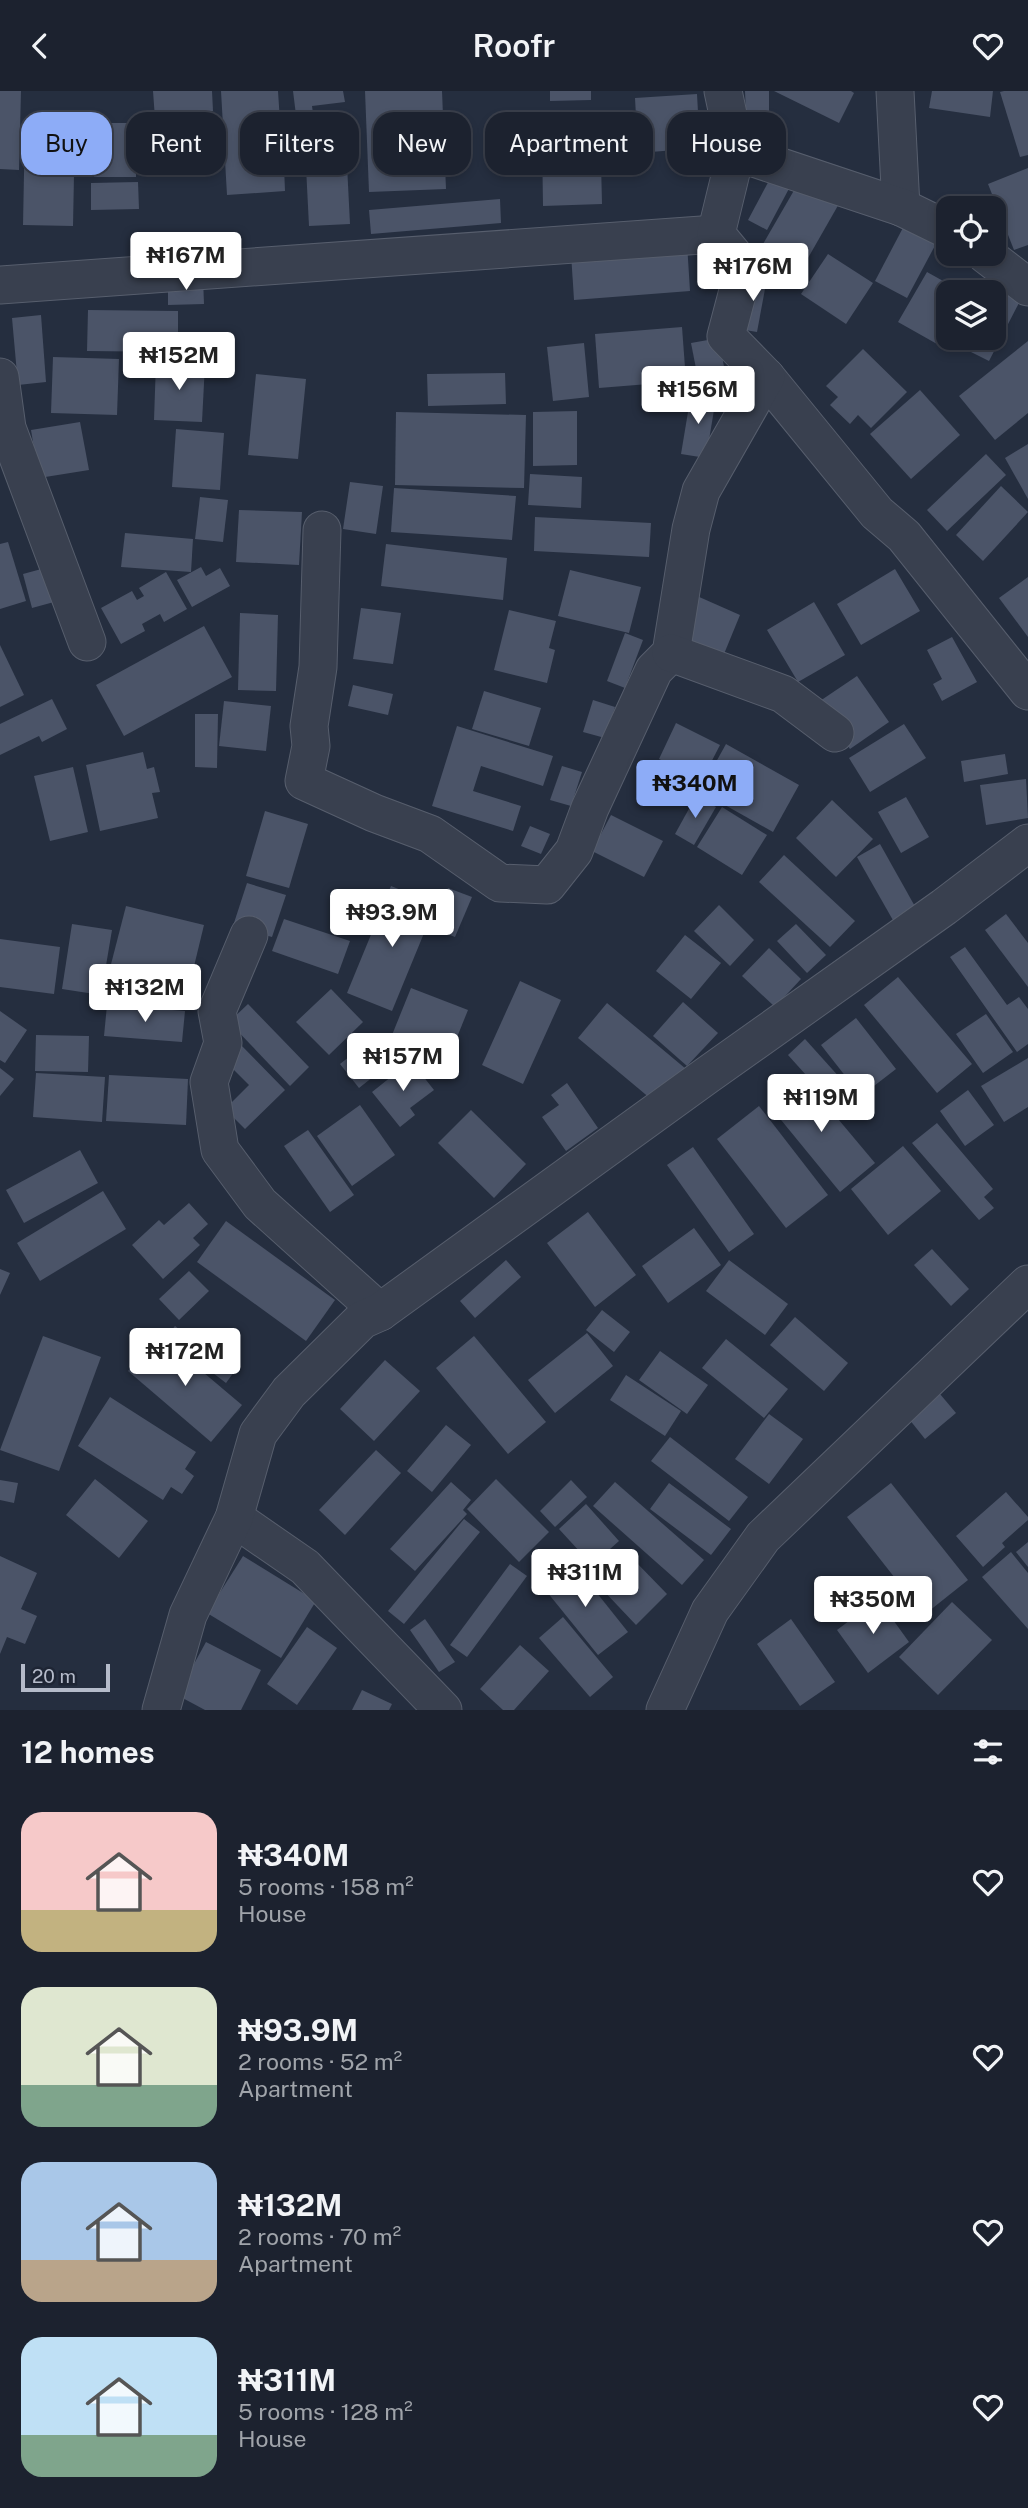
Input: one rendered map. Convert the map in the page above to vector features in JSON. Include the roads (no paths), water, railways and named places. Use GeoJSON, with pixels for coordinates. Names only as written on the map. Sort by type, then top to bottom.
{"type":"FeatureCollection","features":[{"type":"Feature","properties":{"kind":"street"},"geometry":{"type":"LineString","coordinates":[[723,91],[727,112]]}},
{"type":"Feature","properties":{"kind":"street"},"geometry":{"type":"LineString","coordinates":[[895,91],[901,207]]}},
{"type":"Feature","properties":{"kind":"street"},"geometry":{"type":"LineString","coordinates":[[786,169],[901,207],[936,224]]}},
{"type":"Feature","properties":{"kind":"street"},"geometry":{"type":"LineString","coordinates":[[716,234],[730,175]]}},
{"type":"Feature","properties":{"kind":"street"},"geometry":{"type":"LineString","coordinates":[[0,285],[716,234]]}},
{"type":"Feature","properties":{"kind":"street"},"geometry":{"type":"LineString","coordinates":[[716,234],[744,268],[726,336],[766,377],[877,513],[904,535],[1028,691]]}},
{"type":"Feature","properties":{"kind":"street"},"geometry":{"type":"LineString","coordinates":[[1001,266],[1028,287]]}},
{"type":"Feature","properties":{"kind":"street"},"geometry":{"type":"LineString","coordinates":[[0,377],[6,428],[88,642]]}},
{"type":"Feature","properties":{"kind":"street"},"geometry":{"type":"LineString","coordinates":[[322,530],[318,667],[309,726],[311,746],[304,781],[374,813],[430,834],[500,883],[547,885],[574,851],[590,808],[654,670],[671,653],[691,529],[701,491],[766,377]]}},
{"type":"Feature","properties":{"kind":"street"},"geometry":{"type":"LineString","coordinates":[[671,653],[783,694],[835,733]]}},
{"type":"Feature","properties":{"kind":"street"},"geometry":{"type":"LineString","coordinates":[[161,1710],[188,1615],[234,1518],[258,1434],[289,1392],[362,1320],[380,1312],[944,907],[1028,843]]}},
{"type":"Feature","properties":{"kind":"street"},"geometry":{"type":"LineString","coordinates":[[249,935],[216,1011],[223,1043],[209,1082],[220,1150],[260,1204],[380,1312]]}},
{"type":"Feature","properties":{"kind":"street"},"geometry":{"type":"LineString","coordinates":[[665,1710],[710,1611],[763,1537],[1028,1284]]}},
{"type":"Feature","properties":{"kind":"street"},"geometry":{"type":"LineString","coordinates":[[234,1518],[305,1567],[443,1710]]}}]}
